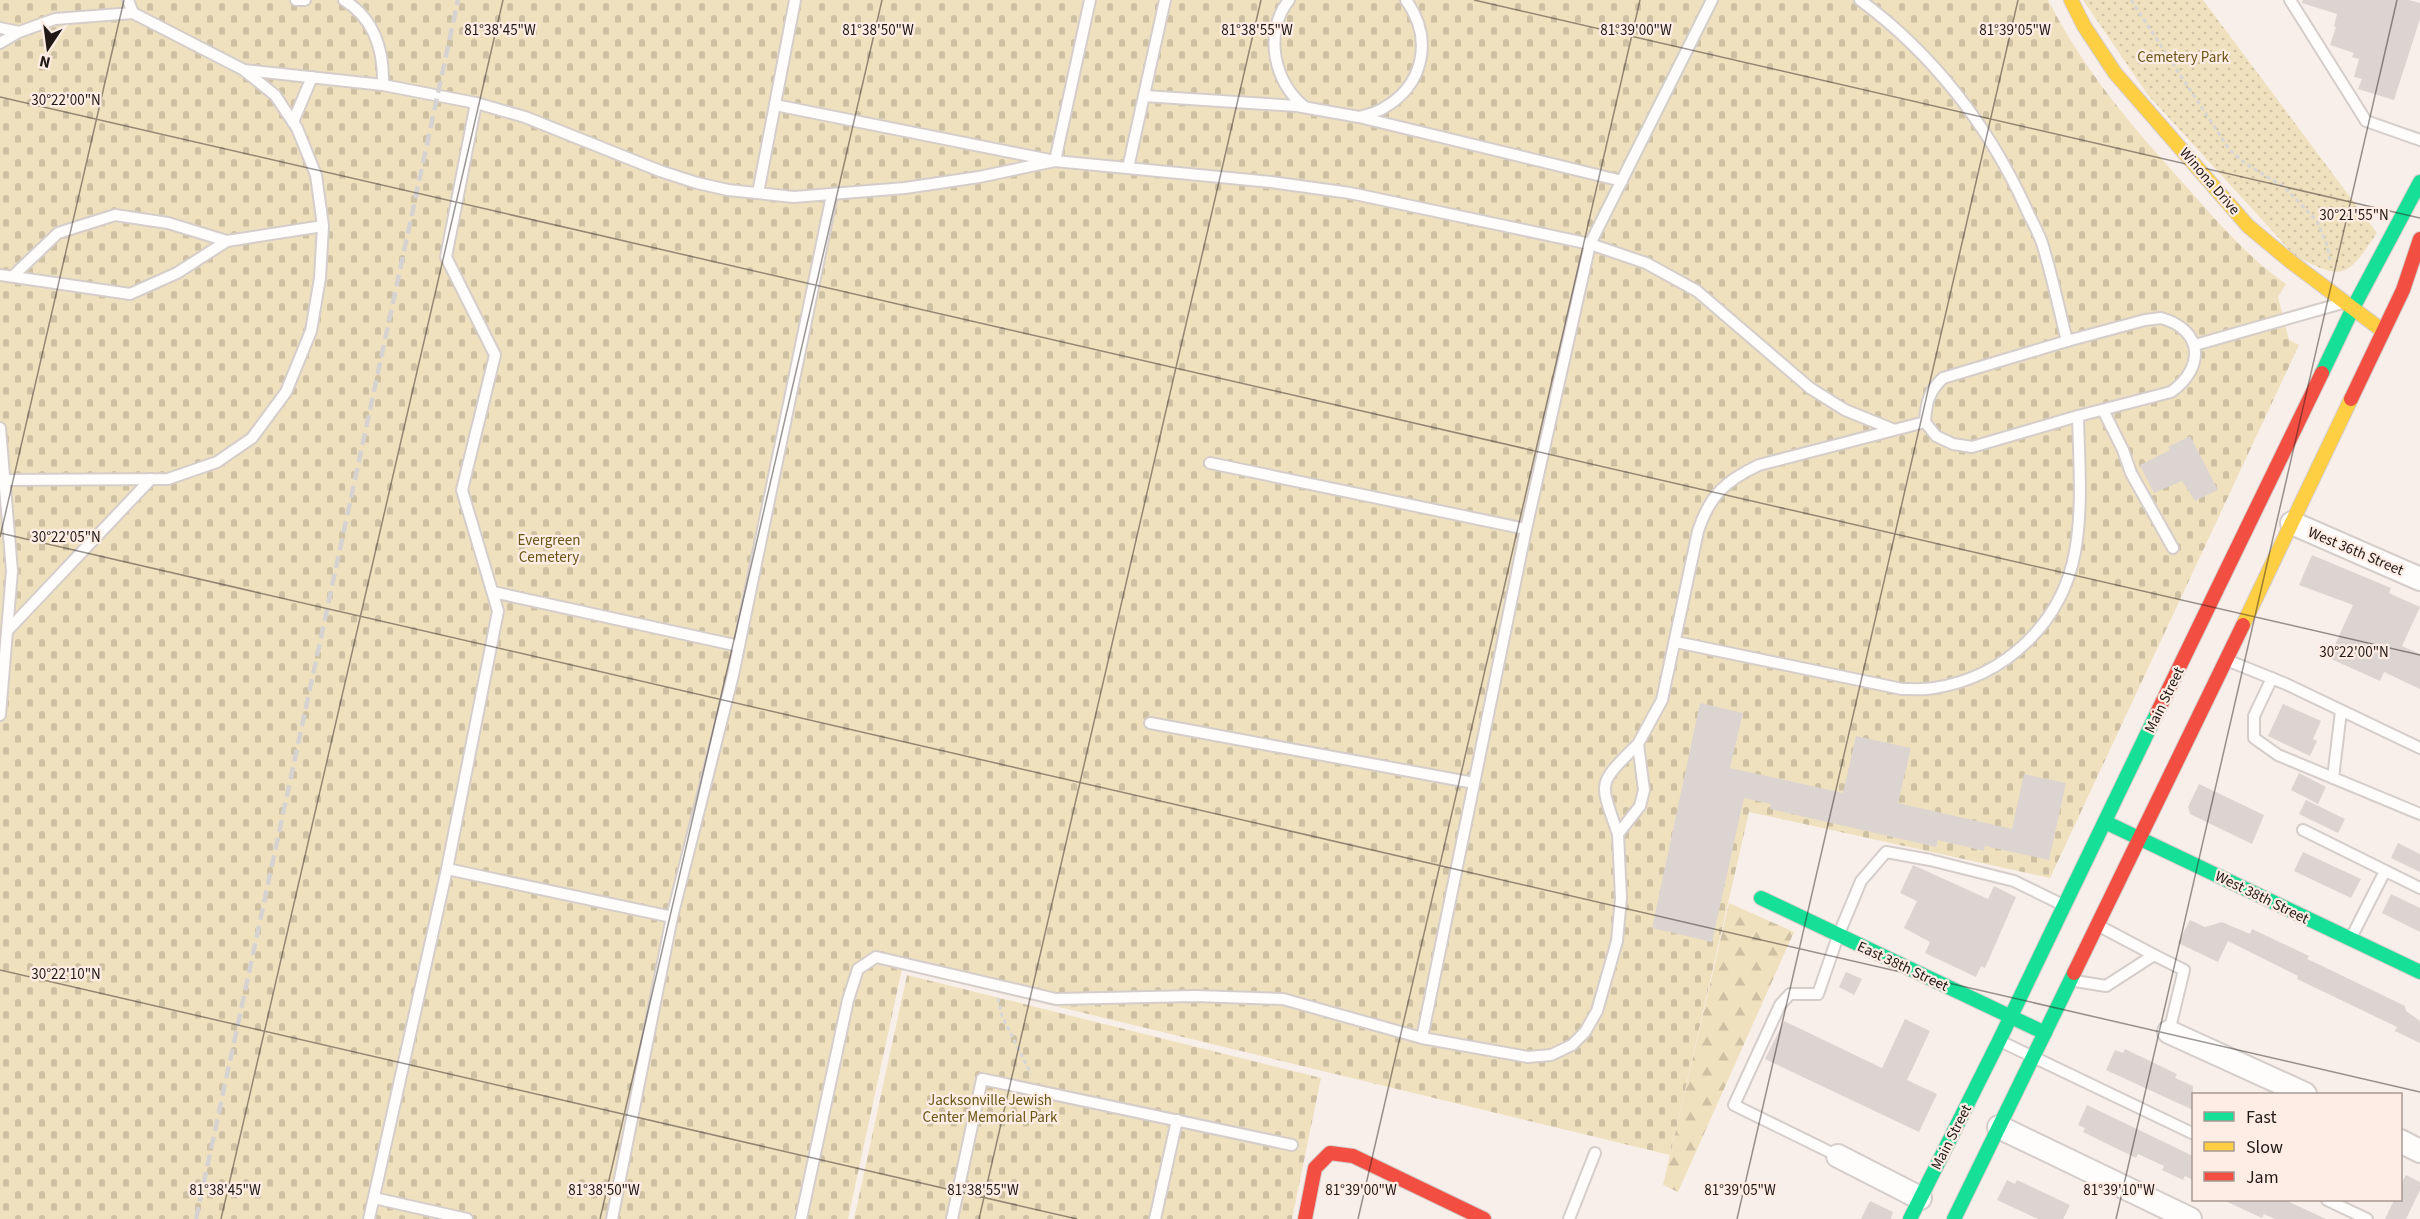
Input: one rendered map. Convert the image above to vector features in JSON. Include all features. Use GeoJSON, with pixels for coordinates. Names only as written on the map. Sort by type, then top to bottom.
{"type":"FeatureCollection","features":[{"type":"Feature","properties":{"kind":"main road","name":"Winona Drive"},"geometry":{"type":"LineString","coordinates":[[2071,0],[2084,26],[2115,73],[2248,226],[2290,261],[2383,331]]}},
{"type":"Feature","properties":{"kind":"main road","name":"Main Street"},"geometry":{"type":"LineString","coordinates":[[1910,1219],[2105,822],[2349,305],[2420,182]]}},
{"type":"Feature","properties":{"kind":"main road"},"geometry":{"type":"LineString","coordinates":[[1960,1217],[1999,1127],[2403,290],[2420,239]]}},
{"type":"Feature","properties":{"kind":"main road","name":"West 38th Street"},"geometry":{"type":"LineString","coordinates":[[2105,822],[2420,972]]}},
{"type":"Feature","properties":{"kind":"main road","name":"East 38th Street"},"geometry":{"type":"LineString","coordinates":[[1761,898],[2045,1033]]}},
{"type":"Feature","properties":{"kind":"main road"},"geometry":{"type":"LineString","coordinates":[[1305,1219],[1315,1168],[1330,1153],[1353,1156],[1484,1219]]}},
{"type":"Feature","properties":{"kind":"street","name":"West 36th Street"},"geometry":{"type":"LineString","coordinates":[[2292,523],[2420,579]]}},
{"type":"Feature","properties":{"kind":"street"},"geometry":{"type":"LineString","coordinates":[[2169,1032],[2301,1093]]}},
{"type":"Feature","properties":{"kind":"street"},"geometry":{"type":"LineString","coordinates":[[1999,1127],[2190,1219]]}},
{"type":"Feature","properties":{"kind":"street"},"geometry":{"type":"LineString","coordinates":[[2402,1142],[2420,1151]]}},
{"type":"Feature","properties":{"kind":"street"},"geometry":{"type":"LineString","coordinates":[[1838,1156],[1920,1198]]}},
{"type":"Feature","properties":{"kind":"lane"},"geometry":{"type":"LineString","coordinates":[[128,0],[133,13]]}},
{"type":"Feature","properties":{"kind":"lane"},"geometry":{"type":"LineString","coordinates":[[296,0],[304,0]]}},
{"type":"Feature","properties":{"kind":"lane"},"geometry":{"type":"LineString","coordinates":[[344,0],[358,8],[374,32],[383,61],[382,85]]}},
{"type":"Feature","properties":{"kind":"lane"},"geometry":{"type":"LineString","coordinates":[[758,193],[795,0]]}},
{"type":"Feature","properties":{"kind":"lane"},"geometry":{"type":"LineString","coordinates":[[1055,161],[1090,0]]}},
{"type":"Feature","properties":{"kind":"lane"},"geometry":{"type":"LineString","coordinates":[[1128,168],[1165,0]]}},
{"type":"Feature","properties":{"kind":"lane"},"geometry":{"type":"LineString","coordinates":[[1289,0],[1278,22],[1275,40],[1276,60],[1288,92],[1306,108]]}},
{"type":"Feature","properties":{"kind":"lane"},"geometry":{"type":"LineString","coordinates":[[1359,117],[1381,110],[1396,100],[1414,77],[1422,49],[1423,32],[1406,0]]}},
{"type":"Feature","properties":{"kind":"lane"},"geometry":{"type":"LineString","coordinates":[[1422,1038],[1526,529],[1590,244],[1712,0]]}},
{"type":"Feature","properties":{"kind":"lane"},"geometry":{"type":"LineString","coordinates":[[1860,0],[1916,48],[1946,80],[1975,116],[1995,146],[2041,242],[2067,341]]}},
{"type":"Feature","properties":{"kind":"lane"},"geometry":{"type":"LineString","coordinates":[[2290,0],[2366,121],[2420,140]]}},
{"type":"Feature","properties":{"kind":"lane"},"geometry":{"type":"LineString","coordinates":[[0,43],[19,32],[55,19],[133,13],[244,70],[275,95],[293,122],[316,175],[323,226],[320,278],[311,331],[286,392],[252,438],[217,462],[168,479],[2,480]]}},
{"type":"Feature","properties":{"kind":"lane"},"geometry":{"type":"LineString","coordinates":[[0,28],[19,32]]}},
{"type":"Feature","properties":{"kind":"lane"},"geometry":{"type":"LineString","coordinates":[[244,70],[382,85],[476,103],[525,117],[696,183],[728,190],[794,197],[832,195],[916,187],[1055,161]]}},
{"type":"Feature","properties":{"kind":"lane"},"geometry":{"type":"LineString","coordinates":[[293,122],[312,77]]}},
{"type":"Feature","properties":{"kind":"lane"},"geometry":{"type":"LineString","coordinates":[[1144,96],[1306,108],[1359,117],[1622,181]]}},
{"type":"Feature","properties":{"kind":"lane"},"geometry":{"type":"LineString","coordinates":[[369,1219],[447,869],[498,610],[462,490],[495,355],[446,256],[476,103]]}},
{"type":"Feature","properties":{"kind":"lane"},"geometry":{"type":"LineString","coordinates":[[775,105],[1055,161],[1270,182],[1350,193],[1590,244],[1646,263],[1697,291],[1810,388],[1845,410],[1892,429]]}},
{"type":"Feature","properties":{"kind":"lane"},"geometry":{"type":"LineString","coordinates":[[612,1219],[672,916],[739,646],[832,195]]}},
{"type":"Feature","properties":{"kind":"lane"},"geometry":{"type":"LineString","coordinates":[[14,275],[58,233],[115,215],[168,223],[227,241]]}},
{"type":"Feature","properties":{"kind":"lane"},"geometry":{"type":"LineString","coordinates":[[0,275],[14,275],[130,294],[177,273],[227,241],[323,226]]}},
{"type":"Feature","properties":{"kind":"lane"},"geometry":{"type":"LineString","coordinates":[[2195,345],[2349,305]]}},
{"type":"Feature","properties":{"kind":"lane"},"geometry":{"type":"LineString","coordinates":[[2161,318],[2176,322],[2187,332],[2195,345],[2195,359],[2191,373],[2183,384],[2171,392],[1972,447],[1953,444],[1936,436],[1925,422],[1926,404],[1931,389],[1943,378],[2067,341],[2161,318]]}},
{"type":"Feature","properties":{"kind":"lane"},"geometry":{"type":"LineString","coordinates":[[2103,410],[2123,450],[2131,473],[2173,548]]}},
{"type":"Feature","properties":{"kind":"lane"},"geometry":{"type":"LineString","coordinates":[[1676,642],[1902,689],[1932,688],[1961,682],[1994,668],[2021,649],[2043,626],[2068,580],[2076,552],[2080,497],[2078,416]]}},
{"type":"Feature","properties":{"kind":"lane"},"geometry":{"type":"LineString","coordinates":[[801,1219],[848,1000],[858,969],[876,957],[1056,999],[1195,996],[1282,999],[1422,1038],[1528,1057],[1551,1055],[1572,1046],[1585,1032],[1597,1011],[1617,941],[1621,898],[1618,834],[1603,791],[1608,774],[1638,744],[1662,700],[1698,531],[1705,510],[1716,494],[1734,477],[1759,465],[1925,422]]}},
{"type":"Feature","properties":{"kind":"lane"},"geometry":{"type":"LineString","coordinates":[[0,428],[5,536],[12,571],[0,714]]}},
{"type":"Feature","properties":{"kind":"lane"},"geometry":{"type":"LineString","coordinates":[[1210,463],[1526,529]]}},
{"type":"Feature","properties":{"kind":"lane"},"geometry":{"type":"LineString","coordinates":[[8,631],[151,479]]}},
{"type":"Feature","properties":{"kind":"lane"},"geometry":{"type":"LineString","coordinates":[[493,592],[739,646]]}},
{"type":"Feature","properties":{"kind":"lane"},"geometry":{"type":"LineString","coordinates":[[2226,660],[2272,678],[2420,748]]}},
{"type":"Feature","properties":{"kind":"lane"},"geometry":{"type":"LineString","coordinates":[[2272,678],[2254,717],[2254,738],[2278,755],[2420,814]]}},
{"type":"Feature","properties":{"kind":"lane"},"geometry":{"type":"LineString","coordinates":[[2333,778],[2341,711]]}},
{"type":"Feature","properties":{"kind":"lane"},"geometry":{"type":"LineString","coordinates":[[1150,723],[1474,783]]}},
{"type":"Feature","properties":{"kind":"lane"},"geometry":{"type":"LineString","coordinates":[[1618,834],[1640,806],[1644,790],[1638,744]]}},
{"type":"Feature","properties":{"kind":"lane"},"geometry":{"type":"LineString","coordinates":[[2303,830],[2420,888]]}},
{"type":"Feature","properties":{"kind":"lane"},"geometry":{"type":"LineString","coordinates":[[1838,1156],[1734,1105],[1780,1005],[1790,994],[1818,994],[1838,936],[1862,881],[1886,852],[1930,860],[2014,881],[2064,906]]}},
{"type":"Feature","properties":{"kind":"lane"},"geometry":{"type":"LineString","coordinates":[[447,869],[672,916]]}},
{"type":"Feature","properties":{"kind":"lane"},"geometry":{"type":"LineString","coordinates":[[2350,939],[2385,871]]}},
{"type":"Feature","properties":{"kind":"lane"},"geometry":{"type":"LineString","coordinates":[[2098,925],[2184,970],[2169,1032]]}},
{"type":"Feature","properties":{"kind":"lane"},"geometry":{"type":"LineString","coordinates":[[2071,980],[2106,986],[2154,955]]}},
{"type":"Feature","properties":{"kind":"lane"},"geometry":{"type":"LineString","coordinates":[[1999,1041],[2192,1134]]}},
{"type":"Feature","properties":{"kind":"lane"},"geometry":{"type":"LineString","coordinates":[[952,1219],[982,1079],[1292,1145]]}},
{"type":"Feature","properties":{"kind":"lane"},"geometry":{"type":"LineString","coordinates":[[1155,1219],[1177,1120]]}},
{"type":"Feature","properties":{"kind":"lane"},"geometry":{"type":"LineString","coordinates":[[1569,1219],[1595,1153]]}},
{"type":"Feature","properties":{"kind":"lane"},"geometry":{"type":"LineString","coordinates":[[374,1198],[467,1219]]}},
{"type":"Feature","properties":{"kind":"lane"},"geometry":{"type":"LineString","coordinates":[[2329,1201],[2367,1219]]}},
{"type":"Feature","properties":{"kind":"path"},"geometry":{"type":"LineString","coordinates":[[2131,0],[2229,149],[2246,164],[2284,187],[2316,221],[2327,245],[2330,263]]}},
{"type":"Feature","properties":{"kind":"path"},"geometry":{"type":"LineString","coordinates":[[996,985],[1002,1016],[1042,1092]]}},
{"type":"Feature","properties":{"kind":"green space","name":"Evergreen Cemetery"},"geometry":{"type":"Polygon","coordinates":[[[0,0],[2048,0],[2077,51],[2127,119],[2232,237],[2286,284],[2278,297],[2289,340],[2299,345],[2050,878],[1749,812],[1670,1155],[902,969],[848,1219],[0,1219],[0,0]]]}},
{"type":"Feature","properties":{"kind":"green space","name":"Cemetery Park"},"geometry":{"type":"Polygon","coordinates":[[[2083,0],[2203,0],[2377,233],[2351,267],[2335,272],[2295,256],[2148,95],[2083,0]]]}},
{"type":"Feature","properties":{"kind":"green space"},"geometry":{"type":"Polygon","coordinates":[[[1729,903],[1794,932],[1678,1192],[1663,1185],[1729,903]]]}},
{"type":"Feature","properties":{"kind":"green space","name":"Jacksonville Jewish Center Memorial Park"},"geometry":{"type":"Polygon","coordinates":[[[907,975],[1321,1078],[1292,1219],[854,1219],[907,975]]]}},
{"type":"Feature","properties":{"kind":"building"},"geometry":{"type":"Polygon","coordinates":[[[2303,0],[2409,0],[2420,3],[2420,19],[2394,100],[2358,89],[2362,79],[2354,77],[2359,59],[2352,57],[2354,53],[2330,45],[2336,27],[2334,26],[2337,14],[2302,3],[2303,0]]]}},
{"type":"Feature","properties":{"kind":"building"},"geometry":{"type":"Polygon","coordinates":[[[2190,436],[2218,490],[2195,501],[2182,481],[2154,493],[2140,465],[2170,450],[2168,447],[2190,436]]]}},
{"type":"Feature","properties":{"kind":"building"},"geometry":{"type":"Polygon","coordinates":[[[2312,555],[2391,588],[2389,593],[2420,607],[2402,646],[2420,654],[2420,689],[2384,672],[2380,681],[2329,658],[2353,605],[2299,585],[2312,555]]]}},
{"type":"Feature","properties":{"kind":"building"},"geometry":{"type":"Polygon","coordinates":[[[1700,703],[1743,713],[1730,768],[1843,793],[1856,736],[1911,748],[1898,803],[2012,829],[2024,774],[2066,783],[2049,860],[1985,846],[1984,851],[1938,840],[1936,847],[1770,809],[1771,804],[1744,798],[1712,942],[1652,928],[1700,703]]]}},
{"type":"Feature","properties":{"kind":"building"},"geometry":{"type":"Polygon","coordinates":[[[2283,704],[2321,721],[2313,739],[2317,741],[2310,756],[2268,736],[2283,704]]]}},
{"type":"Feature","properties":{"kind":"building"},"geometry":{"type":"Polygon","coordinates":[[[2299,773],[2326,787],[2318,804],[2291,790],[2299,773]]]}},
{"type":"Feature","properties":{"kind":"building"},"geometry":{"type":"Polygon","coordinates":[[[2199,784],[2264,815],[2252,844],[2190,814],[2188,807],[2199,784]]]}},
{"type":"Feature","properties":{"kind":"building"},"geometry":{"type":"Polygon","coordinates":[[[2306,800],[2345,819],[2338,833],[2299,814],[2306,800]]]}},
{"type":"Feature","properties":{"kind":"building"},"geometry":{"type":"Polygon","coordinates":[[[2398,843],[2420,854],[2420,872],[2391,858],[2398,843]]]}},
{"type":"Feature","properties":{"kind":"building"},"geometry":{"type":"Polygon","coordinates":[[[2303,852],[2361,879],[2351,898],[2294,871],[2303,852]]]}},
{"type":"Feature","properties":{"kind":"building"},"geometry":{"type":"Polygon","coordinates":[[[1913,865],[1988,899],[1994,886],[2016,897],[1985,968],[1981,966],[1976,977],[1925,953],[1930,942],[1904,928],[1917,901],[1900,893],[1913,865]]]}},
{"type":"Feature","properties":{"kind":"building"},"geometry":{"type":"Polygon","coordinates":[[[2391,894],[2420,908],[2420,932],[2382,913],[2391,894]]]}},
{"type":"Feature","properties":{"kind":"building"},"geometry":{"type":"Polygon","coordinates":[[[2190,920],[2205,927],[2222,922],[2250,934],[2252,929],[2309,956],[2307,959],[2405,1006],[2406,1011],[2420,1021],[2420,1043],[2395,1031],[2397,1027],[2297,979],[2298,976],[2228,941],[2218,962],[2178,943],[2190,920]]]}},
{"type":"Feature","properties":{"kind":"building"},"geometry":{"type":"Polygon","coordinates":[[[1846,972],[1862,979],[1854,995],[1839,987],[1846,972]]]}},
{"type":"Feature","properties":{"kind":"building"},"geometry":{"type":"Polygon","coordinates":[[[1905,1019],[1930,1031],[1907,1080],[1937,1094],[1919,1132],[1765,1059],[1784,1021],[1882,1068],[1905,1019]]]}},
{"type":"Feature","properties":{"kind":"building"},"geometry":{"type":"Polygon","coordinates":[[[2125,1049],[2177,1074],[2175,1078],[2193,1086],[2192,1110],[2106,1070],[2115,1050],[2123,1053],[2125,1049]]]}},
{"type":"Feature","properties":{"kind":"building"},"geometry":{"type":"Polygon","coordinates":[[[2087,1105],[2192,1156],[2192,1180],[2185,1176],[2183,1180],[2162,1170],[2164,1166],[2138,1154],[2136,1158],[2083,1132],[2085,1128],[2078,1125],[2087,1105]]]}},
{"type":"Feature","properties":{"kind":"building"},"geometry":{"type":"Polygon","coordinates":[[[2406,1175],[2420,1182],[2420,1190],[2406,1219],[2385,1219],[2394,1201],[2402,1201],[2402,1182],[2406,1175]]]}},
{"type":"Feature","properties":{"kind":"building"},"geometry":{"type":"Polygon","coordinates":[[[2007,1180],[2015,1184],[2017,1180],[2070,1205],[2063,1219],[2038,1219],[1997,1200],[2007,1180]]]}},
{"type":"Feature","properties":{"kind":"building"},"geometry":{"type":"Polygon","coordinates":[[[1870,1201],[1893,1212],[1891,1219],[1861,1219],[1870,1201]]]}},
{"type":"Feature","properties":{"kind":"building"},"geometry":{"type":"Polygon","coordinates":[[[2225,1201],[2287,1201],[2326,1219],[2275,1219],[2264,1214],[2262,1218],[2225,1201]]]}},
{"type":"Feature","properties":{"kind":"railway"},"geometry":{"type":"LineString","coordinates":[[196,1219],[458,0]]}},
{"type":"Feature","properties":{"kind":"traffic: fast"},"geometry":{"type":"LineString","coordinates":[[2322,373],[2353,308],[2420,182]]}},
{"type":"Feature","properties":{"kind":"traffic: fast"},"geometry":{"type":"LineString","coordinates":[[1910,1219],[1999,1041],[2157,713]]}},
{"type":"Feature","properties":{"kind":"traffic: fast"},"geometry":{"type":"LineString","coordinates":[[2105,822],[2420,972]]}},
{"type":"Feature","properties":{"kind":"traffic: fast"},"geometry":{"type":"LineString","coordinates":[[1761,898],[2045,1033]]}},
{"type":"Feature","properties":{"kind":"traffic: fast"},"geometry":{"type":"LineString","coordinates":[[1954,1219],[2074,973]]}},
{"type":"Feature","properties":{"kind":"traffic: slow"},"geometry":{"type":"LineString","coordinates":[[2071,0],[2084,26],[2115,73],[2248,226],[2290,261],[2383,331]]}},
{"type":"Feature","properties":{"kind":"traffic: slow"},"geometry":{"type":"LineString","coordinates":[[2243,625],[2351,399]]}},
{"type":"Feature","properties":{"kind":"traffic: jam"},"geometry":{"type":"LineString","coordinates":[[2351,399],[2403,290],[2420,239]]}},
{"type":"Feature","properties":{"kind":"traffic: jam"},"geometry":{"type":"LineString","coordinates":[[2157,713],[2322,373]]}},
{"type":"Feature","properties":{"kind":"traffic: jam"},"geometry":{"type":"LineString","coordinates":[[2074,973],[2243,625]]}},
{"type":"Feature","properties":{"kind":"traffic: jam"},"geometry":{"type":"LineString","coordinates":[[1305,1219],[1315,1168],[1330,1153],[1353,1156],[1484,1219]]}}]}
